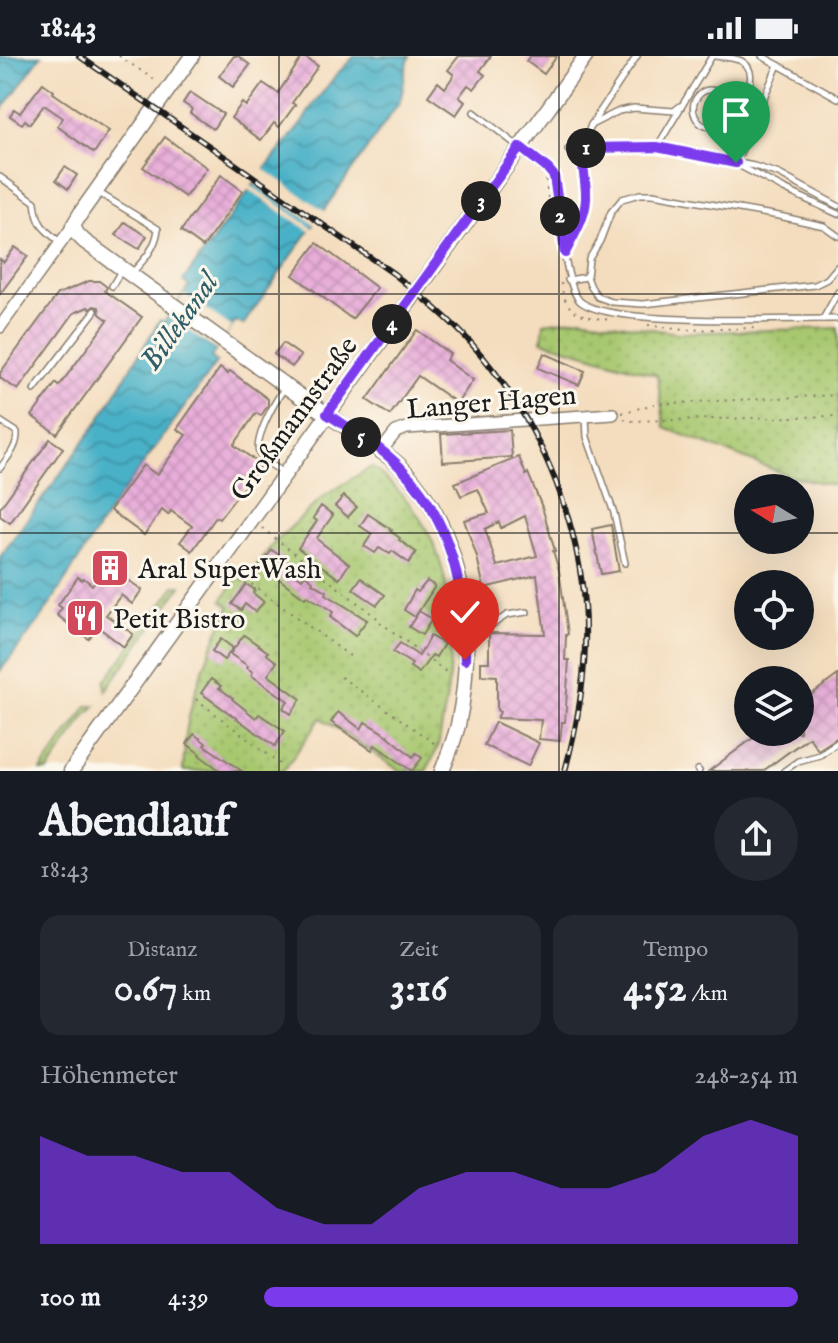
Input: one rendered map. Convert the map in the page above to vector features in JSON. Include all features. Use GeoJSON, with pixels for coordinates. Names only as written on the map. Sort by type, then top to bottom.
{"type":"FeatureCollection","features":[{"type":"Feature","properties":{"kind":"street"},"geometry":{"type":"LineString","coordinates":[[0,327],[192,56]]}},
{"type":"Feature","properties":{"kind":"street","name":"Großmannstraße"},"geometry":{"type":"LineString","coordinates":[[71,771],[586,56]]}},
{"type":"Feature","properties":{"kind":"street"},"geometry":{"type":"LineString","coordinates":[[520,147],[548,169]]}},
{"type":"Feature","properties":{"kind":"street"},"geometry":{"type":"LineString","coordinates":[[73,226],[84,241],[394,460],[427,499],[457,571],[465,632],[463,690],[457,726],[442,771]]}},
{"type":"Feature","properties":{"kind":"street","name":"Langer Hagen"},"geometry":{"type":"LineString","coordinates":[[381,451],[396,432],[407,428],[613,414]]}},
{"type":"Feature","properties":{"kind":"lane"},"geometry":{"type":"LineString","coordinates":[[565,253],[581,223],[586,199],[582,148],[591,125],[637,56]]}},
{"type":"Feature","properties":{"kind":"lane"},"geometry":{"type":"LineString","coordinates":[[657,147],[713,56],[742,61],[749,69],[751,80],[745,90],[737,95],[711,90],[701,93],[693,106],[695,117],[702,125],[712,127],[736,115],[755,118]]}},
{"type":"Feature","properties":{"kind":"lane"},"geometry":{"type":"LineString","coordinates":[[762,56],[838,98]]}},
{"type":"Feature","properties":{"kind":"lane"},"geometry":{"type":"LineString","coordinates":[[736,163],[778,65]]}},
{"type":"Feature","properties":{"kind":"lane"},"geometry":{"type":"LineString","coordinates":[[591,125],[619,111],[634,108],[674,111],[680,106]]}},
{"type":"Feature","properties":{"kind":"lane"},"geometry":{"type":"LineString","coordinates":[[474,112],[520,147]]}},
{"type":"Feature","properties":{"kind":"lane"},"geometry":{"type":"LineString","coordinates":[[568,150],[657,147],[754,166],[779,174],[838,206]]}},
{"type":"Feature","properties":{"kind":"lane"},"geometry":{"type":"LineString","coordinates":[[736,163],[838,214]]}},
{"type":"Feature","properties":{"kind":"lane"},"geometry":{"type":"LineString","coordinates":[[548,169],[554,176],[568,280],[580,301],[597,310],[737,321],[838,319]]}},
{"type":"Feature","properties":{"kind":"lane"},"geometry":{"type":"LineString","coordinates":[[0,177],[35,202],[36,215],[43,230],[61,243]]}},
{"type":"Feature","properties":{"kind":"lane"},"geometry":{"type":"LineString","coordinates":[[96,191],[158,229],[157,240],[148,255],[112,286]]}},
{"type":"Feature","properties":{"kind":"lane"},"geometry":{"type":"LineString","coordinates":[[838,236],[824,226],[779,216],[640,194],[622,199],[616,205],[589,259],[587,277],[598,297],[612,302],[643,304],[815,285],[827,279],[838,266]]}},
{"type":"Feature","properties":{"kind":"lane"},"geometry":{"type":"LineString","coordinates":[[568,280],[587,277]]}},
{"type":"Feature","properties":{"kind":"lane"},"geometry":{"type":"LineString","coordinates":[[823,319],[838,292]]}},
{"type":"Feature","properties":{"kind":"lane"},"geometry":{"type":"LineString","coordinates":[[34,390],[95,311]]}},
{"type":"Feature","properties":{"kind":"lane"},"geometry":{"type":"LineString","coordinates":[[285,473],[262,457],[259,442],[276,400],[286,386]]}},
{"type":"Feature","properties":{"kind":"lane"},"geometry":{"type":"LineString","coordinates":[[586,417],[587,437],[614,513],[625,563]]}},
{"type":"Feature","properties":{"kind":"lane"},"geometry":{"type":"LineString","coordinates":[[0,421],[17,432],[14,448],[0,468]]}},
{"type":"Feature","properties":{"kind":"lane"},"geometry":{"type":"LineString","coordinates":[[465,632],[489,627],[507,615],[527,612]]}},
{"type":"Feature","properties":{"kind":"lane"},"geometry":{"type":"LineString","coordinates":[[784,771],[798,761],[820,755],[838,742]]}},
{"type":"Feature","properties":{"kind":"path"},"geometry":{"type":"LineString","coordinates":[[119,56],[168,88]]}},
{"type":"Feature","properties":{"kind":"path"},"geometry":{"type":"LineString","coordinates":[[613,414],[654,404],[838,395]]}},
{"type":"Feature","properties":{"kind":"path"},"geometry":{"type":"LineString","coordinates":[[613,414],[628,421],[838,416]]}},
{"type":"Feature","properties":{"kind":"path"},"geometry":{"type":"LineString","coordinates":[[252,519],[276,541],[450,675]]}},
{"type":"Feature","properties":{"kind":"path"},"geometry":{"type":"LineString","coordinates":[[222,561],[354,659]]}},
{"type":"Feature","properties":{"kind":"path"},"geometry":{"type":"LineString","coordinates":[[341,677],[438,746]]}},
{"type":"Feature","properties":{"kind":"path"},"geometry":{"type":"LineString","coordinates":[[196,699],[280,764]]}},
{"type":"Feature","properties":{"kind":"green space"},"geometry":{"type":"Polygon","coordinates":[[[581,318],[677,333],[838,328],[838,486],[814,481],[814,474],[785,474],[665,428],[657,375],[542,341],[544,323],[581,318]]]}},
{"type":"Feature","properties":{"kind":"green space"},"geometry":{"type":"Polygon","coordinates":[[[372,467],[398,490],[420,518],[431,538],[445,580],[451,651],[447,697],[439,742],[426,771],[400,771],[321,718],[283,771],[183,771],[187,727],[194,698],[230,607],[222,600],[238,577],[244,581],[273,544],[323,497],[372,467]]]}},
{"type":"Feature","properties":{"kind":"green space"},"geometry":{"type":"Polygon","coordinates":[[[175,586],[181,586],[106,690],[105,681],[175,586]]]}},
{"type":"Feature","properties":{"kind":"green space"},"geometry":{"type":"Polygon","coordinates":[[[96,705],[48,771],[41,771],[87,706],[96,705]]]}},
{"type":"Feature","properties":{"kind":"water"},"geometry":{"type":"Polygon","coordinates":[[[0,56],[41,56],[0,113],[0,56]]]}},
{"type":"Feature","properties":{"kind":"water","name":"Billekanal"},"geometry":{"type":"Polygon","coordinates":[[[355,56],[410,56],[399,103],[243,325],[236,321],[211,357],[217,362],[110,510],[40,620],[0,671],[0,557],[98,422],[160,320],[164,322],[189,286],[183,281],[312,106],[355,56]]]}},
{"type":"Feature","properties":{"kind":"pier"},"geometry":{"type":"Polygon","coordinates":[[[261,167],[326,212],[316,226],[251,181],[261,167]]]}},
{"type":"Feature","properties":{"kind":"pier"},"geometry":{"type":"Polygon","coordinates":[[[249,184],[314,229],[312,233],[246,188],[249,184]]]}},
{"type":"Feature","properties":{"kind":"pier"},"geometry":{"type":"Polygon","coordinates":[[[184,294],[232,327],[216,350],[168,316],[184,294]]]}},
{"type":"Feature","properties":{"kind":"building"},"geometry":{"type":"Polygon","coordinates":[[[234,56],[250,65],[233,87],[219,76],[234,56]]]}},
{"type":"Feature","properties":{"kind":"building"},"geometry":{"type":"Polygon","coordinates":[[[303,56],[318,66],[279,127],[274,123],[261,140],[231,118],[242,103],[246,106],[263,83],[278,93],[303,56]]]}},
{"type":"Feature","properties":{"kind":"building"},"geometry":{"type":"Polygon","coordinates":[[[459,56],[491,56],[480,71],[485,75],[474,89],[468,85],[459,97],[465,102],[456,115],[428,96],[438,82],[445,88],[454,75],[448,70],[459,56]]]}},
{"type":"Feature","properties":{"kind":"building"},"geometry":{"type":"Polygon","coordinates":[[[530,56],[557,56],[544,74],[526,61],[530,56]]]}},
{"type":"Feature","properties":{"kind":"building"},"geometry":{"type":"Polygon","coordinates":[[[43,83],[109,131],[94,153],[57,126],[63,118],[44,105],[30,124],[25,120],[22,124],[10,116],[14,109],[20,113],[43,83]]]}},
{"type":"Feature","properties":{"kind":"building"},"geometry":{"type":"Polygon","coordinates":[[[190,92],[223,114],[213,129],[190,113],[192,109],[183,103],[190,92]]]}},
{"type":"Feature","properties":{"kind":"building"},"geometry":{"type":"Polygon","coordinates":[[[165,137],[207,168],[185,197],[143,167],[165,137]]]}},
{"type":"Feature","properties":{"kind":"building"},"geometry":{"type":"Polygon","coordinates":[[[65,167],[77,175],[68,189],[56,180],[65,167]]]}},
{"type":"Feature","properties":{"kind":"building"},"geometry":{"type":"Polygon","coordinates":[[[221,175],[243,191],[203,247],[181,231],[221,175]]]}},
{"type":"Feature","properties":{"kind":"building"},"geometry":{"type":"Polygon","coordinates":[[[125,222],[147,236],[139,249],[116,235],[125,222]]]}},
{"type":"Feature","properties":{"kind":"building"},"geometry":{"type":"Polygon","coordinates":[[[317,243],[377,288],[352,319],[293,275],[317,243]]]}},
{"type":"Feature","properties":{"kind":"building"},"geometry":{"type":"Polygon","coordinates":[[[15,247],[28,256],[0,294],[0,259],[4,262],[15,247]]]}},
{"type":"Feature","properties":{"kind":"building"},"geometry":{"type":"Polygon","coordinates":[[[89,281],[99,281],[107,287],[105,291],[142,317],[57,434],[32,416],[56,383],[59,386],[108,320],[100,314],[99,307],[88,307],[74,313],[18,390],[0,378],[0,373],[58,294],[89,281]]]}},
{"type":"Feature","properties":{"kind":"building"},"geometry":{"type":"Polygon","coordinates":[[[417,330],[450,354],[446,360],[473,380],[457,403],[418,376],[390,415],[367,400],[417,330]]]}},
{"type":"Feature","properties":{"kind":"building"},"geometry":{"type":"Polygon","coordinates":[[[283,343],[301,356],[292,367],[274,354],[283,343]]]}},
{"type":"Feature","properties":{"kind":"building"},"geometry":{"type":"Polygon","coordinates":[[[544,353],[585,371],[579,385],[538,368],[544,353]]]}},
{"type":"Feature","properties":{"kind":"building"},"geometry":{"type":"Polygon","coordinates":[[[220,368],[228,374],[230,371],[268,399],[261,416],[256,413],[234,445],[261,465],[219,519],[216,517],[192,551],[180,542],[192,526],[171,511],[168,515],[162,510],[144,535],[110,510],[143,465],[157,475],[186,435],[177,429],[220,368]]]}},
{"type":"Feature","properties":{"kind":"building"},"geometry":{"type":"Polygon","coordinates":[[[510,430],[512,457],[443,462],[441,434],[510,430]]]}},
{"type":"Feature","properties":{"kind":"building"},"geometry":{"type":"Polygon","coordinates":[[[50,439],[63,448],[10,523],[0,516],[0,508],[50,439]]]}},
{"type":"Feature","properties":{"kind":"building"},"geometry":{"type":"Polygon","coordinates":[[[519,457],[542,507],[559,570],[568,634],[565,722],[562,722],[560,741],[539,739],[541,720],[497,718],[500,712],[497,710],[497,676],[481,675],[481,662],[489,662],[489,633],[545,634],[537,575],[484,588],[464,520],[489,513],[478,489],[461,496],[455,483],[519,457]],[[525,516],[501,528],[499,522],[485,529],[497,566],[537,556],[525,516]]]}},
{"type":"Feature","properties":{"kind":"building"},"geometry":{"type":"Polygon","coordinates":[[[344,496],[357,507],[348,517],[335,506],[344,496]]]}},
{"type":"Feature","properties":{"kind":"building"},"geometry":{"type":"Polygon","coordinates":[[[321,506],[333,515],[317,538],[349,564],[339,579],[298,548],[317,521],[313,518],[321,506]]]}},
{"type":"Feature","properties":{"kind":"building"},"geometry":{"type":"Polygon","coordinates":[[[368,514],[416,552],[409,563],[392,551],[390,554],[379,548],[375,553],[364,546],[372,534],[360,526],[368,514]]]}},
{"type":"Feature","properties":{"kind":"building"},"geometry":{"type":"Polygon","coordinates":[[[611,525],[619,571],[601,574],[592,529],[611,525]]]}},
{"type":"Feature","properties":{"kind":"building"},"geometry":{"type":"Polygon","coordinates":[[[272,550],[283,558],[280,563],[302,579],[305,575],[327,591],[326,594],[367,620],[355,636],[330,617],[333,612],[307,596],[305,598],[260,565],[272,550]]]}},
{"type":"Feature","properties":{"kind":"building"},"geometry":{"type":"Polygon","coordinates":[[[112,558],[119,563],[114,570],[142,590],[132,604],[121,595],[106,615],[133,634],[124,647],[98,627],[89,639],[57,615],[62,608],[58,605],[78,577],[92,585],[112,558]]]}},
{"type":"Feature","properties":{"kind":"building"},"geometry":{"type":"Polygon","coordinates":[[[361,578],[385,595],[377,605],[353,589],[361,578]]]}},
{"type":"Feature","properties":{"kind":"building"},"geometry":{"type":"Polygon","coordinates":[[[427,581],[435,586],[415,617],[404,610],[415,590],[418,592],[427,581]]]}},
{"type":"Feature","properties":{"kind":"building"},"geometry":{"type":"Polygon","coordinates":[[[246,584],[264,602],[255,612],[245,604],[241,610],[232,604],[246,584]]]}},
{"type":"Feature","properties":{"kind":"building"},"geometry":{"type":"Polygon","coordinates":[[[419,611],[432,619],[422,635],[409,627],[419,611]]]}},
{"type":"Feature","properties":{"kind":"building"},"geometry":{"type":"Polygon","coordinates":[[[244,635],[277,662],[268,675],[301,699],[291,714],[283,708],[288,701],[251,675],[253,672],[248,666],[230,654],[244,635]]]}},
{"type":"Feature","properties":{"kind":"building"},"geometry":{"type":"Polygon","coordinates":[[[430,636],[444,644],[436,657],[432,655],[419,673],[410,667],[412,664],[393,652],[400,643],[419,656],[430,636]]]}},
{"type":"Feature","properties":{"kind":"building"},"geometry":{"type":"Polygon","coordinates":[[[221,639],[233,648],[224,660],[212,651],[221,639]]]}},
{"type":"Feature","properties":{"kind":"building"},"geometry":{"type":"Polygon","coordinates":[[[838,675],[838,737],[818,750],[814,744],[814,693],[838,675]]]}},
{"type":"Feature","properties":{"kind":"building"},"geometry":{"type":"Polygon","coordinates":[[[211,679],[256,718],[259,714],[285,731],[275,746],[201,693],[211,679]]]}},
{"type":"Feature","properties":{"kind":"building"},"geometry":{"type":"Polygon","coordinates":[[[338,712],[361,729],[365,722],[387,735],[413,757],[416,753],[422,758],[412,771],[375,745],[372,750],[331,722],[338,712]]]}},
{"type":"Feature","properties":{"kind":"building"},"geometry":{"type":"Polygon","coordinates":[[[495,722],[539,743],[528,766],[484,745],[495,722]]]}},
{"type":"Feature","properties":{"kind":"building"},"geometry":{"type":"Polygon","coordinates":[[[194,734],[206,743],[204,745],[242,771],[221,771],[199,755],[187,744],[194,734]]]}},
{"type":"Feature","properties":{"kind":"building"},"geometry":{"type":"Polygon","coordinates":[[[742,746],[797,746],[763,771],[709,771],[742,746]]]}},
{"type":"Feature","properties":{"kind":"railway"},"geometry":{"type":"LineString","coordinates":[[79,56],[394,274],[453,324],[497,375],[540,446],[556,484],[579,563],[584,604],[584,661],[579,709],[565,771]]}},
{"type":"Feature","properties":{"kind":"place","name":"Aral SuperWash"},"geometry":{"type":"Point","coordinates":[110,568]}},
{"type":"Feature","properties":{"kind":"place","name":"Petit Bistro"},"geometry":{"type":"Point","coordinates":[85,618]}},
{"type":"Feature","properties":{"kind":"route"},"geometry":{"type":"LineString","coordinates":[[465,660],[466,641],[457,571],[427,499],[394,460],[327,414],[520,147],[554,176],[565,253],[581,223],[586,199],[582,148],[657,147],[736,163]]}}]}
